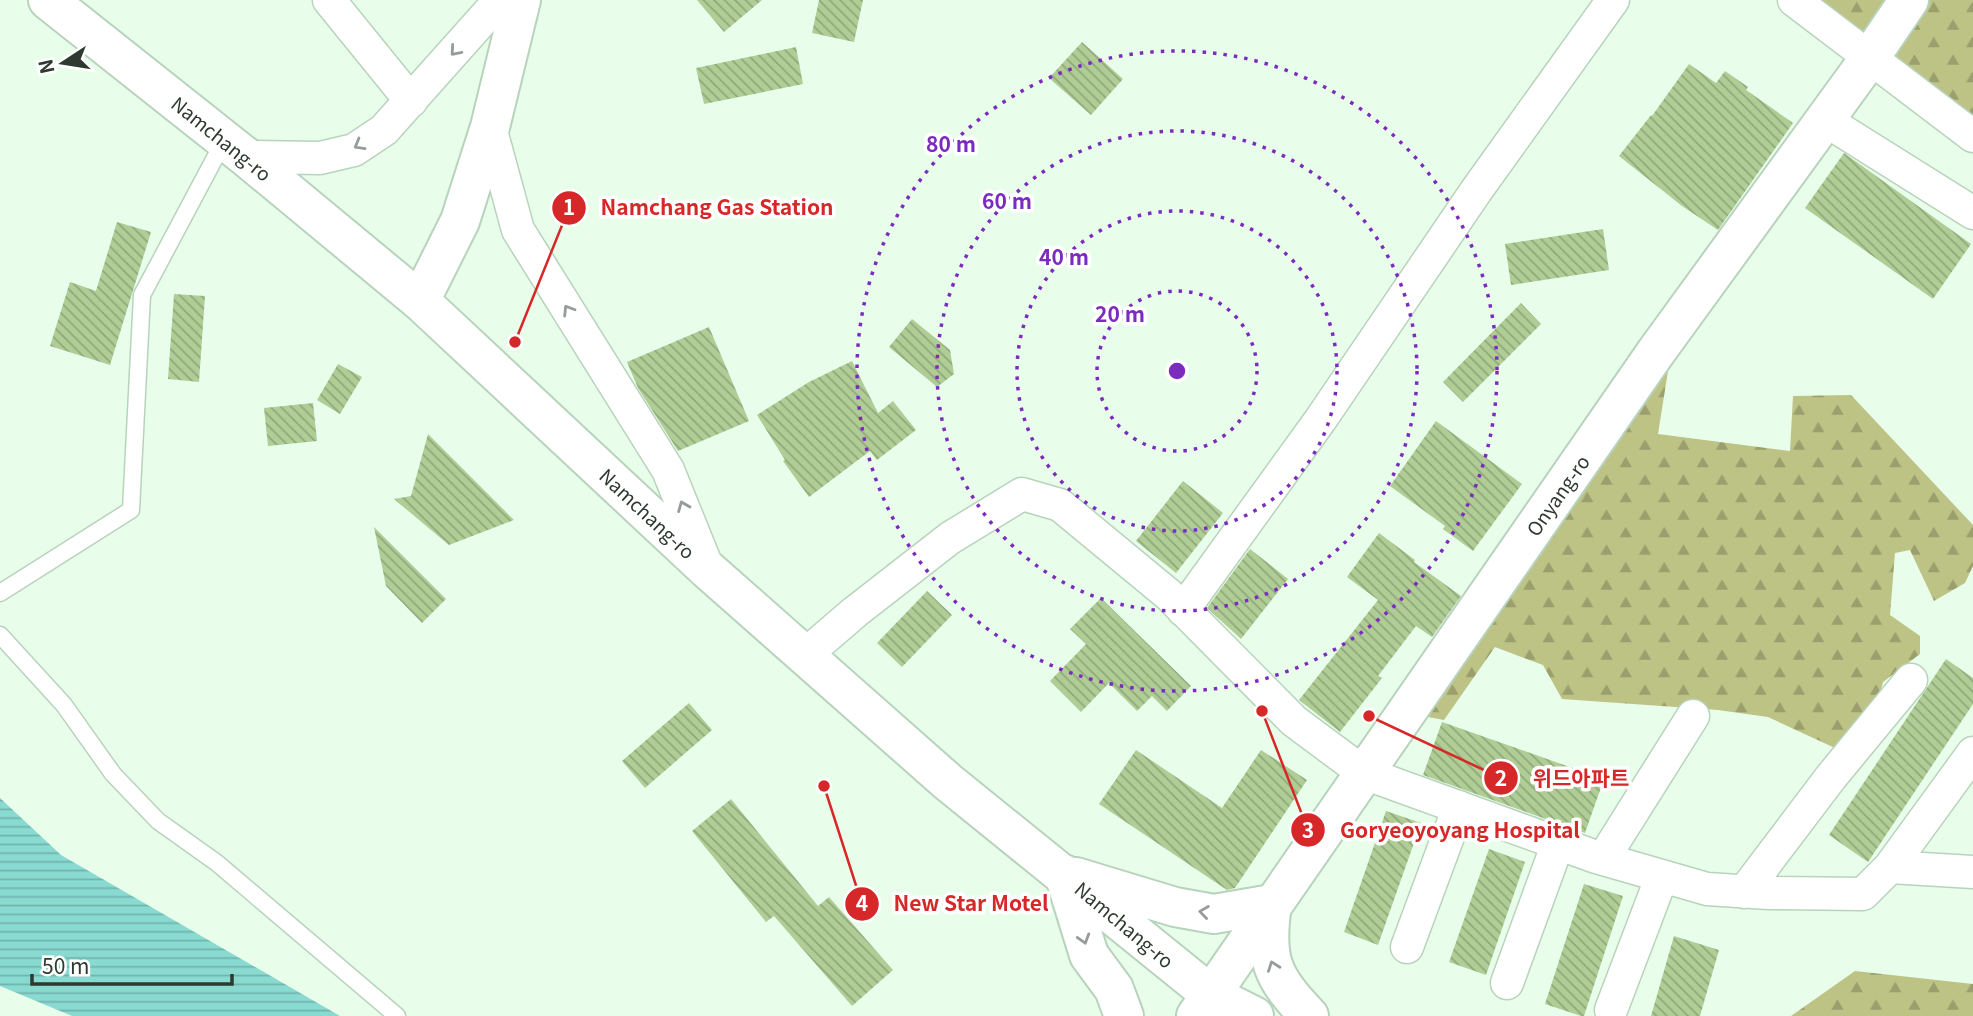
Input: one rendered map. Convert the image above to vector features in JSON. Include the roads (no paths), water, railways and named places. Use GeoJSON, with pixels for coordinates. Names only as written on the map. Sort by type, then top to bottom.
{"type":"FeatureCollection","features":[{"type":"Feature","properties":{"kind":"main road","name":"Namchang-ro"},"geometry":{"type":"LineString","coordinates":[[48,0],[235,148],[420,300],[708,570],[948,782],[1064,874],[1203,1005],[1254,1016]]}},
{"type":"Feature","properties":{"kind":"main road"},"geometry":{"type":"LineString","coordinates":[[420,300],[460,221],[489,127],[522,0]]}},
{"type":"Feature","properties":{"kind":"main road","name":"Onyang-ro"},"geometry":{"type":"LineString","coordinates":[[1203,1005],[1656,352],[1909,0]]}},
{"type":"Feature","properties":{"kind":"main road"},"geometry":{"type":"LineString","coordinates":[[1064,874],[1175,907],[1214,914],[1272,904],[1267,935],[1270,957],[1285,990],[1308,1016]]}},
{"type":"Feature","properties":{"kind":"main road"},"geometry":{"type":"LineString","coordinates":[[1064,874],[1089,955],[1114,989],[1125,1016]]}},
{"type":"Feature","properties":{"kind":"street"},"geometry":{"type":"LineString","coordinates":[[329,0],[411,101]]}},
{"type":"Feature","properties":{"kind":"street"},"geometry":{"type":"LineString","coordinates":[[235,148],[320,158],[354,150],[384,130],[500,0]]}},
{"type":"Feature","properties":{"kind":"street"},"geometry":{"type":"LineString","coordinates":[[1183,610],[1321,419],[1476,191],[1613,0]]}},
{"type":"Feature","properties":{"kind":"street"},"geometry":{"type":"LineString","coordinates":[[1794,0],[1973,136]]}},
{"type":"Feature","properties":{"kind":"street"},"geometry":{"type":"LineString","coordinates":[[1825,120],[1973,213]]}},
{"type":"Feature","properties":{"kind":"street"},"geometry":{"type":"LineString","coordinates":[[489,127],[518,230],[668,470],[708,570]]}},
{"type":"Feature","properties":{"kind":"street"},"geometry":{"type":"LineString","coordinates":[[805,656],[855,612],[950,538],[1022,494],[1060,505],[1183,610],[1294,721],[1364,773],[1558,844],[1707,890],[1863,894],[1890,867],[1973,752]]}},
{"type":"Feature","properties":{"kind":"street"},"geometry":{"type":"LineString","coordinates":[[1744,892],[1831,777],[1911,680]]}},
{"type":"Feature","properties":{"kind":"street"},"geometry":{"type":"LineString","coordinates":[[1603,859],[1693,716]]}},
{"type":"Feature","properties":{"kind":"street"},"geometry":{"type":"LineString","coordinates":[[1407,947],[1459,807]]}},
{"type":"Feature","properties":{"kind":"street"},"geometry":{"type":"LineString","coordinates":[[1507,983],[1558,844]]}},
{"type":"Feature","properties":{"kind":"street"},"geometry":{"type":"LineString","coordinates":[[1890,867],[1973,872]]}},
{"type":"Feature","properties":{"kind":"street"},"geometry":{"type":"LineString","coordinates":[[1611,1010],[1662,876]]}},
{"type":"Feature","properties":{"kind":"lane"},"geometry":{"type":"LineString","coordinates":[[0,593],[131,510],[142,295],[235,148]]}},
{"type":"Feature","properties":{"kind":"lane"},"geometry":{"type":"LineString","coordinates":[[0,635],[64,705],[113,774],[158,821],[216,863],[397,1016]]}},
{"type":"Feature","properties":{"kind":"water"},"geometry":{"type":"Polygon","coordinates":[[[0,798],[61,855],[340,1016],[72,1016],[0,986],[0,798]]]}},
{"type":"Feature","properties":{"kind":"place","name":"Namchang Gas Station"},"geometry":{"type":"Point","coordinates":[515,342]}},
{"type":"Feature","properties":{"kind":"place","name":"Goryeoyoyang Hospital"},"geometry":{"type":"Point","coordinates":[1262,711]}},
{"type":"Feature","properties":{"kind":"place","name":"위드아파트"},"geometry":{"type":"Point","coordinates":[1369,716]}},
{"type":"Feature","properties":{"kind":"place","name":"New Star Motel"},"geometry":{"type":"Point","coordinates":[824,786]}}]}
